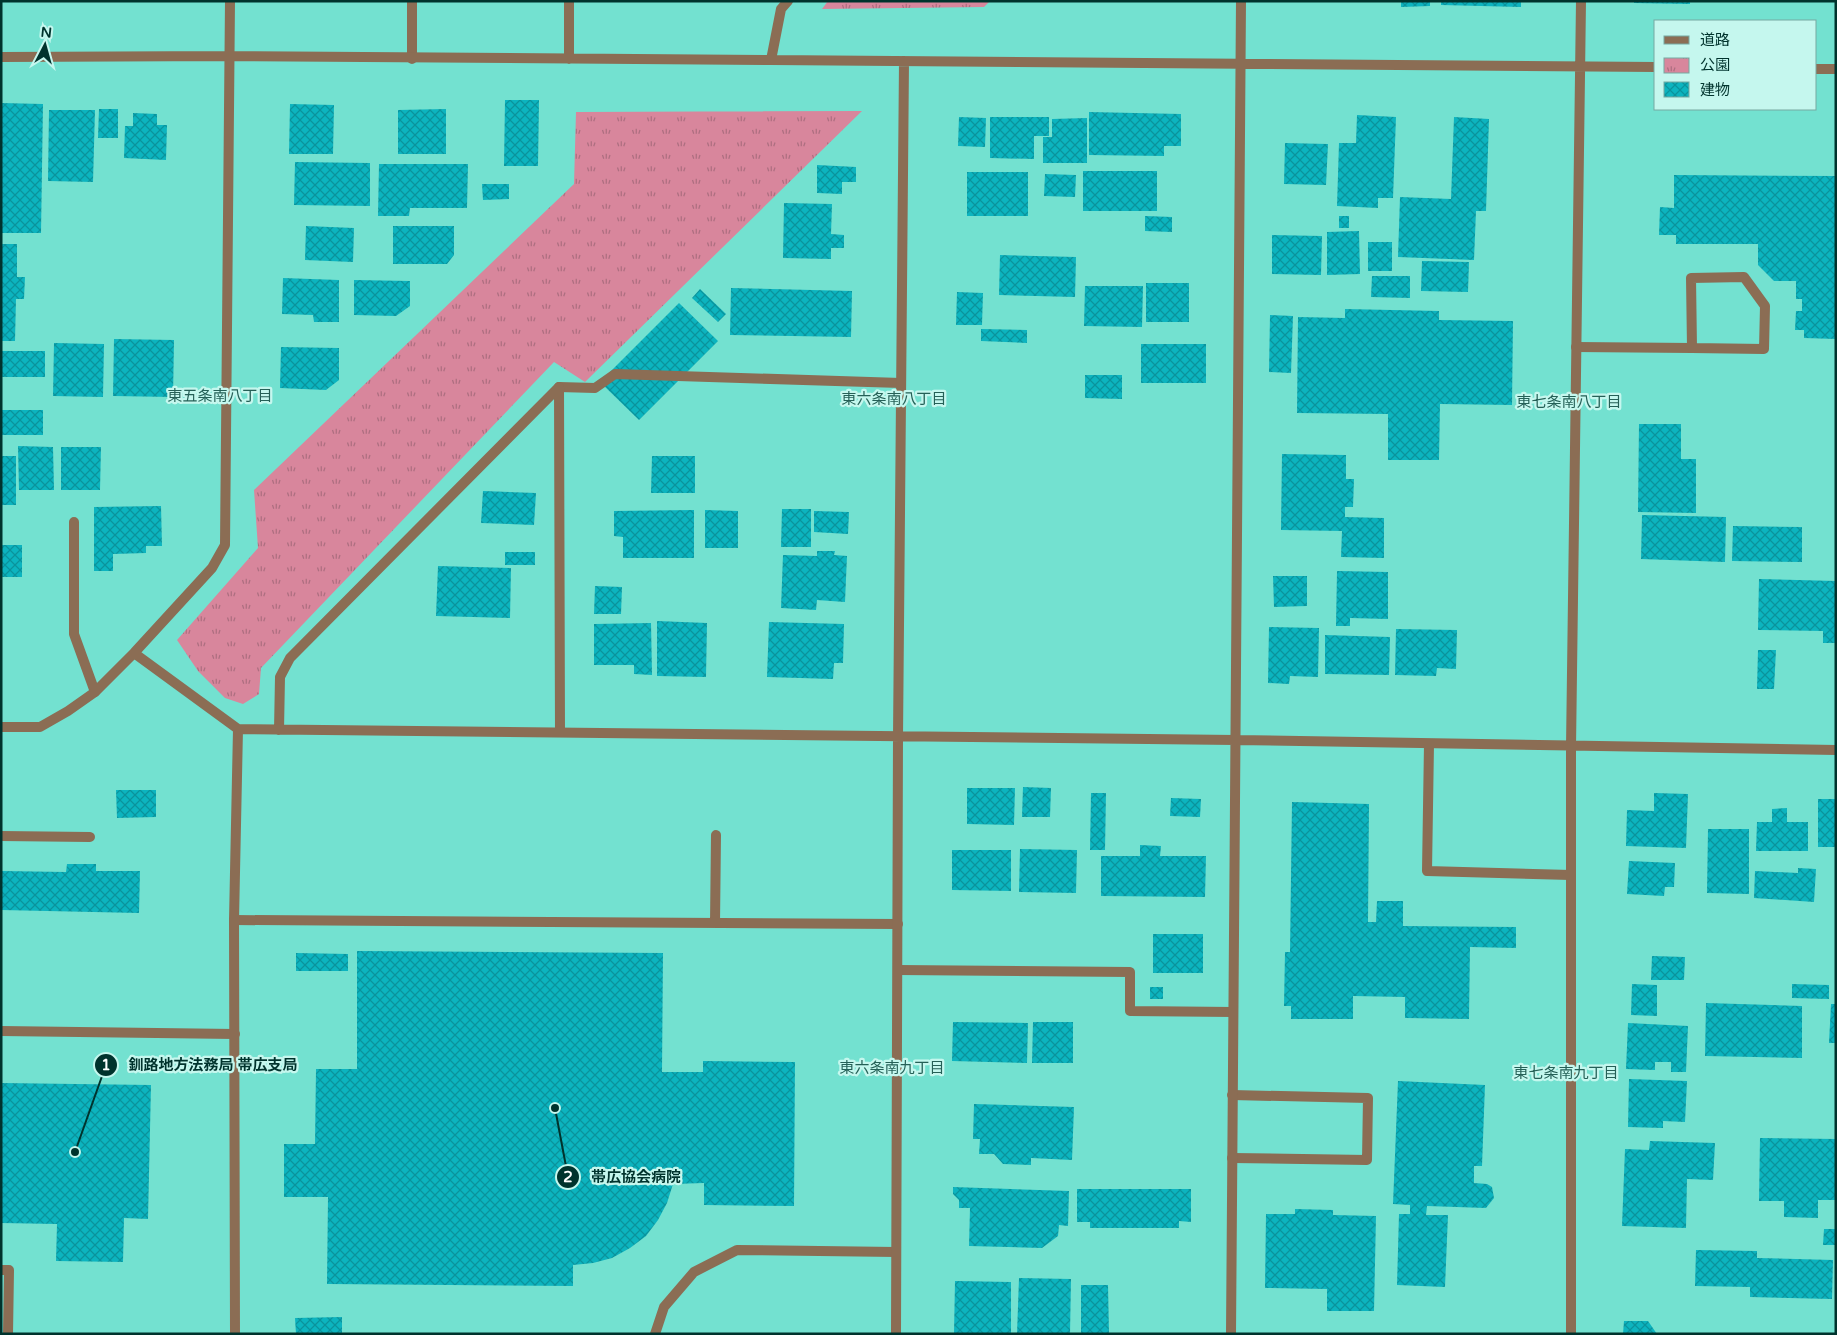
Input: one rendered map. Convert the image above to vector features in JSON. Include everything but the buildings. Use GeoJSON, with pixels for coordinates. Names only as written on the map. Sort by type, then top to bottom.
{"type":"FeatureCollection","features":[{"type":"Feature","properties":{"kind":"street"},"geometry":{"type":"LineString","coordinates":[[1,727],[40,727],[68,711],[95,692],[134,653],[212,568],[225,545],[230,1]]}},
{"type":"Feature","properties":{"kind":"street"},"geometry":{"type":"LineString","coordinates":[[412,1],[412,59]]}},
{"type":"Feature","properties":{"kind":"street"},"geometry":{"type":"LineString","coordinates":[[569,1],[569,59]]}},
{"type":"Feature","properties":{"kind":"street"},"geometry":{"type":"LineString","coordinates":[[770,60],[780,9],[788,1]]}},
{"type":"Feature","properties":{"kind":"street"},"geometry":{"type":"LineString","coordinates":[[1231,1334],[1241,1]]}},
{"type":"Feature","properties":{"kind":"street"},"geometry":{"type":"LineString","coordinates":[[1571,1334],[1571,747],[1581,1]]}},
{"type":"Feature","properties":{"kind":"street"},"geometry":{"type":"LineString","coordinates":[[1,57],[230,56],[412,59],[1654,67]]}},
{"type":"Feature","properties":{"kind":"street"},"geometry":{"type":"LineString","coordinates":[[896,1334],[898,738],[904,61]]}},
{"type":"Feature","properties":{"kind":"street"},"geometry":{"type":"LineString","coordinates":[[1817,69],[1836,69]]}},
{"type":"Feature","properties":{"kind":"street"},"geometry":{"type":"LineString","coordinates":[[1576,347],[1764,349],[1765,306],[1744,277],[1691,278],[1692,348]]}},
{"type":"Feature","properties":{"kind":"street"},"geometry":{"type":"LineString","coordinates":[[279,730],[280,678],[290,658],[559,387],[595,388],[615,374],[901,384]]}},
{"type":"Feature","properties":{"kind":"street"},"geometry":{"type":"LineString","coordinates":[[559,387],[560,732]]}},
{"type":"Feature","properties":{"kind":"street"},"geometry":{"type":"LineString","coordinates":[[74,522],[74,634],[95,692]]}},
{"type":"Feature","properties":{"kind":"street"},"geometry":{"type":"LineString","coordinates":[[134,653],[238,729],[898,738],[1235,740],[1836,750]]}},
{"type":"Feature","properties":{"kind":"street"},"geometry":{"type":"LineString","coordinates":[[235,1334],[234,920],[238,729]]}},
{"type":"Feature","properties":{"kind":"street"},"geometry":{"type":"LineString","coordinates":[[1429,744],[1427,871],[1571,875]]}},
{"type":"Feature","properties":{"kind":"street"},"geometry":{"type":"LineString","coordinates":[[715,923],[716,835]]}},
{"type":"Feature","properties":{"kind":"street"},"geometry":{"type":"LineString","coordinates":[[1,836],[90,837]]}},
{"type":"Feature","properties":{"kind":"street"},"geometry":{"type":"LineString","coordinates":[[234,920],[898,924]]}},
{"type":"Feature","properties":{"kind":"street"},"geometry":{"type":"LineString","coordinates":[[898,970],[1130,972],[1130,1011],[1233,1012]]}},
{"type":"Feature","properties":{"kind":"street"},"geometry":{"type":"LineString","coordinates":[[1,1031],[235,1034]]}},
{"type":"Feature","properties":{"kind":"street"},"geometry":{"type":"LineString","coordinates":[[1232,1095],[1368,1098],[1367,1160],[1232,1158]]}},
{"type":"Feature","properties":{"kind":"street"},"geometry":{"type":"LineString","coordinates":[[655,1334],[664,1307],[694,1272],[737,1250],[896,1252]]}},
{"type":"Feature","properties":{"kind":"street"},"geometry":{"type":"LineString","coordinates":[[1,1270],[9,1270],[8,1334]]}},
{"type":"Feature","properties":{"kind":"green space"},"geometry":{"type":"Polygon","coordinates":[[[828,1],[990,1],[984,7],[822,9],[828,1]]]}},
{"type":"Feature","properties":{"kind":"green space"},"geometry":{"type":"Polygon","coordinates":[[[862,111],[585,382],[554,362],[261,668],[259,694],[243,704],[225,698],[198,671],[177,640],[258,548],[254,490],[574,184],[576,112],[862,111]]]}},
{"type":"Feature","properties":{"kind":"place","name":"帯広協会病院"},"geometry":{"type":"Point","coordinates":[555,1108]}},
{"type":"Feature","properties":{"kind":"place","name":"釧路地方法務局 帯広支局"},"geometry":{"type":"Point","coordinates":[75,1152]}},
{"type":"Feature","properties":{"kind":"district","name":"東五条南八丁目"},"geometry":{"type":"Point","coordinates":[220,396]}},
{"type":"Feature","properties":{"kind":"district","name":"東六条南八丁目"},"geometry":{"type":"Point","coordinates":[894,399]}},
{"type":"Feature","properties":{"kind":"district","name":"東七条南八丁目"},"geometry":{"type":"Point","coordinates":[1569,402]}},
{"type":"Feature","properties":{"kind":"district","name":"東六条南九丁目"},"geometry":{"type":"Point","coordinates":[892,1068]}},
{"type":"Feature","properties":{"kind":"district","name":"東七条南九丁目"},"geometry":{"type":"Point","coordinates":[1566,1073]}}]}
